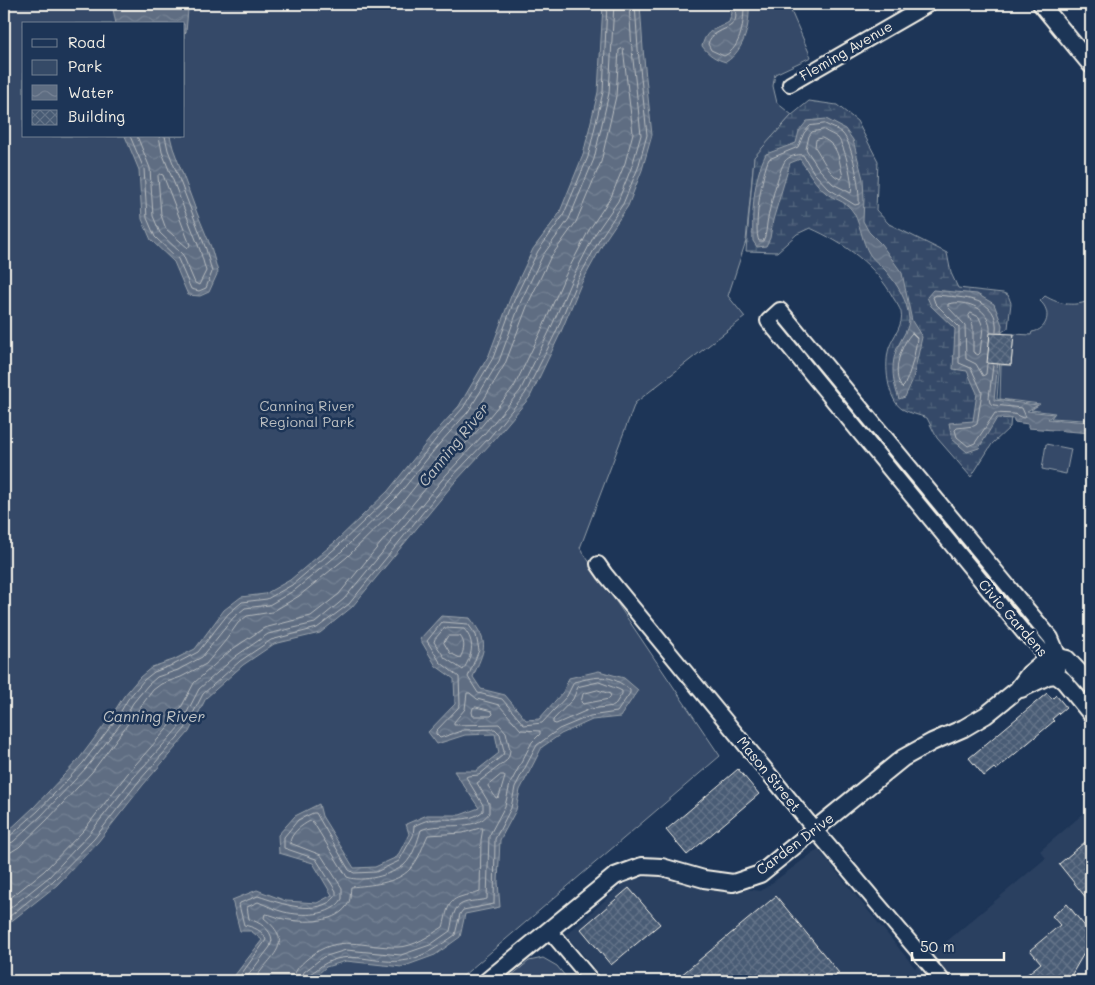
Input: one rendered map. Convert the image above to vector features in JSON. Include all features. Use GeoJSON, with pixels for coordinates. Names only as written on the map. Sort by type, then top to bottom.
{"type":"FeatureCollection","features":[{"type":"Feature","properties":{"kind":"street","name":"Fleming Avenue"},"geometry":{"type":"LineString","coordinates":[[790,84],[928,4]]}},
{"type":"Feature","properties":{"kind":"street"},"geometry":{"type":"LineString","coordinates":[[1041,4],[1091,65]]}},
{"type":"Feature","properties":{"kind":"street","name":"Civic Gardens"},"geometry":{"type":"LineString","coordinates":[[1054,658],[1024,633],[768,321],[780,310],[1050,638],[1054,658],[1056,675]]}},
{"type":"Feature","properties":{"kind":"street","name":"Mason Street"},"geometry":{"type":"LineString","coordinates":[[598,564],[816,830],[943,981]]}},
{"type":"Feature","properties":{"kind":"street"},"geometry":{"type":"LineString","coordinates":[[1054,658],[1067,659],[1091,685]]}},
{"type":"Feature","properties":{"kind":"street","name":"Carden Drive"},"geometry":{"type":"LineString","coordinates":[[486,981],[615,876],[642,866],[662,868],[704,879],[733,883],[760,874],[903,758],[986,715],[1017,690],[1029,674],[1054,658]]}},
{"type":"Feature","properties":{"kind":"street"},"geometry":{"type":"LineString","coordinates":[[1056,675],[1064,681],[1091,714]]}},
{"type":"Feature","properties":{"kind":"street","name":"Carden Drive"},"geometry":{"type":"LineString","coordinates":[[1017,690],[1048,676],[1056,675]]}},
{"type":"Feature","properties":{"kind":"street"},"geometry":{"type":"LineString","coordinates":[[549,930],[592,981]]}},
{"type":"Feature","properties":{"kind":"shaded area"},"geometry":{"type":"Polygon","coordinates":[[[1091,807],[1091,981],[606,981],[566,935],[629,879],[657,877],[761,891],[818,849],[915,968],[1046,858],[1040,851],[1091,807]]]}},
{"type":"Feature","properties":{"kind":"green space","name":"Canning River Regional Park"},"geometry":{"type":"Polygon","coordinates":[[[4,4],[788,4],[811,57],[775,74],[773,86],[777,103],[792,115],[754,158],[746,241],[728,296],[745,317],[635,403],[580,548],[720,756],[457,981],[4,981],[4,4]]]}},
{"type":"Feature","properties":{"kind":"green space"},"geometry":{"type":"Polygon","coordinates":[[[809,101],[837,105],[857,121],[878,161],[876,210],[889,224],[947,253],[951,273],[958,288],[1008,295],[1011,303],[1008,328],[1002,332],[997,399],[1012,401],[1010,427],[992,444],[971,477],[937,438],[927,418],[902,409],[893,398],[888,381],[887,363],[889,348],[900,326],[902,317],[898,305],[878,276],[847,248],[810,228],[797,234],[777,252],[746,251],[754,157],[792,115],[809,101]]]}},
{"type":"Feature","properties":{"kind":"green space"},"geometry":{"type":"Polygon","coordinates":[[[1045,296],[1068,304],[1079,304],[1091,300],[1091,418],[1083,420],[1051,418],[1055,413],[1031,410],[1040,404],[1000,399],[1001,365],[1011,365],[1014,334],[1031,335],[1032,332],[1042,328],[1047,315],[1044,305],[1040,301],[1045,296]]]}},
{"type":"Feature","properties":{"kind":"green space"},"geometry":{"type":"Polygon","coordinates":[[[1046,444],[1071,449],[1066,474],[1042,469],[1046,444]]]}},
{"type":"Feature","properties":{"kind":"green space"},"geometry":{"type":"Polygon","coordinates":[[[543,958],[557,966],[569,981],[505,981],[529,961],[543,958]]]}},
{"type":"Feature","properties":{"kind":"water"},"geometry":{"type":"Polygon","coordinates":[[[112,4],[183,4],[188,10],[185,33],[185,22],[116,22],[112,4]]]}},
{"type":"Feature","properties":{"kind":"water","name":"Canning River"},"geometry":{"type":"Polygon","coordinates":[[[603,4],[640,4],[652,135],[642,170],[628,206],[605,240],[581,284],[530,397],[454,483],[352,607],[320,633],[274,644],[243,665],[206,698],[189,732],[143,785],[98,842],[57,885],[4,927],[4,835],[34,807],[79,759],[140,677],[152,667],[173,660],[195,649],[224,610],[241,597],[265,594],[290,580],[335,542],[388,491],[459,406],[489,355],[511,296],[533,249],[559,214],[583,155],[598,92],[603,4]]]}},
{"type":"Feature","properties":{"kind":"water"},"geometry":{"type":"Polygon","coordinates":[[[728,4],[749,4],[749,12],[742,44],[738,51],[726,62],[707,52],[702,46],[709,33],[729,22],[732,13],[728,4]]]}},
{"type":"Feature","properties":{"kind":"water"},"geometry":{"type":"Polygon","coordinates":[[[826,119],[845,129],[853,140],[863,179],[863,221],[869,232],[881,244],[902,273],[912,321],[922,337],[913,379],[905,397],[899,399],[895,385],[893,364],[896,351],[909,322],[904,299],[890,276],[870,255],[854,213],[846,204],[822,189],[800,159],[790,163],[773,220],[770,238],[766,246],[757,247],[753,241],[753,208],[756,185],[766,154],[796,143],[799,131],[807,121],[826,119]]]}},
{"type":"Feature","properties":{"kind":"water"},"geometry":{"type":"Polygon","coordinates":[[[126,138],[170,138],[211,247],[218,272],[209,292],[200,296],[188,295],[174,262],[151,240],[142,219],[139,170],[126,138]]]}},
{"type":"Feature","properties":{"kind":"water"},"geometry":{"type":"Polygon","coordinates":[[[933,290],[977,294],[994,304],[1002,325],[994,400],[1038,405],[1027,411],[1054,414],[1048,419],[1091,422],[1091,433],[1028,428],[1028,424],[1014,422],[1014,419],[997,418],[979,448],[967,452],[952,439],[949,423],[973,421],[977,393],[967,371],[953,369],[955,329],[931,306],[927,297],[933,290]]]}},
{"type":"Feature","properties":{"kind":"water"},"geometry":{"type":"Polygon","coordinates":[[[441,616],[470,618],[481,635],[484,647],[473,677],[481,689],[505,695],[526,720],[539,719],[563,692],[569,678],[599,671],[624,678],[638,690],[620,717],[592,720],[561,734],[542,747],[520,790],[516,810],[500,840],[498,882],[500,907],[465,914],[460,937],[435,955],[402,967],[346,961],[326,967],[310,981],[235,981],[235,975],[262,940],[251,931],[240,931],[232,900],[257,890],[286,901],[317,903],[332,895],[313,863],[279,853],[278,835],[295,816],[319,804],[322,816],[354,868],[375,867],[397,857],[409,834],[406,824],[427,815],[460,815],[479,808],[454,771],[476,771],[499,753],[495,734],[465,735],[437,744],[428,732],[455,704],[454,679],[436,666],[420,639],[441,616]]]}},
{"type":"Feature","properties":{"kind":"building"},"geometry":{"type":"Polygon","coordinates":[[[990,333],[1014,334],[1011,365],[987,363],[990,333]]]}},
{"type":"Feature","properties":{"kind":"building"},"geometry":{"type":"Polygon","coordinates":[[[1047,693],[1052,699],[1056,695],[1066,707],[1052,719],[1054,721],[996,770],[994,768],[984,776],[969,758],[1047,693]]]}},
{"type":"Feature","properties":{"kind":"building"},"geometry":{"type":"Polygon","coordinates":[[[738,769],[759,794],[687,855],[666,830],[738,769]]]}},
{"type":"Feature","properties":{"kind":"building"},"geometry":{"type":"Polygon","coordinates":[[[1091,837],[1091,904],[1059,864],[1091,837]]]}},
{"type":"Feature","properties":{"kind":"building"},"geometry":{"type":"Polygon","coordinates":[[[629,888],[660,924],[611,965],[581,929],[629,888]]]}},
{"type":"Feature","properties":{"kind":"building"},"geometry":{"type":"Polygon","coordinates":[[[776,896],[839,973],[830,981],[674,981],[776,896]]]}},
{"type":"Feature","properties":{"kind":"building"},"geometry":{"type":"Polygon","coordinates":[[[1067,904],[1091,934],[1091,941],[1068,981],[1019,981],[1041,963],[1030,950],[1060,925],[1052,916],[1067,904]]]}}]}
